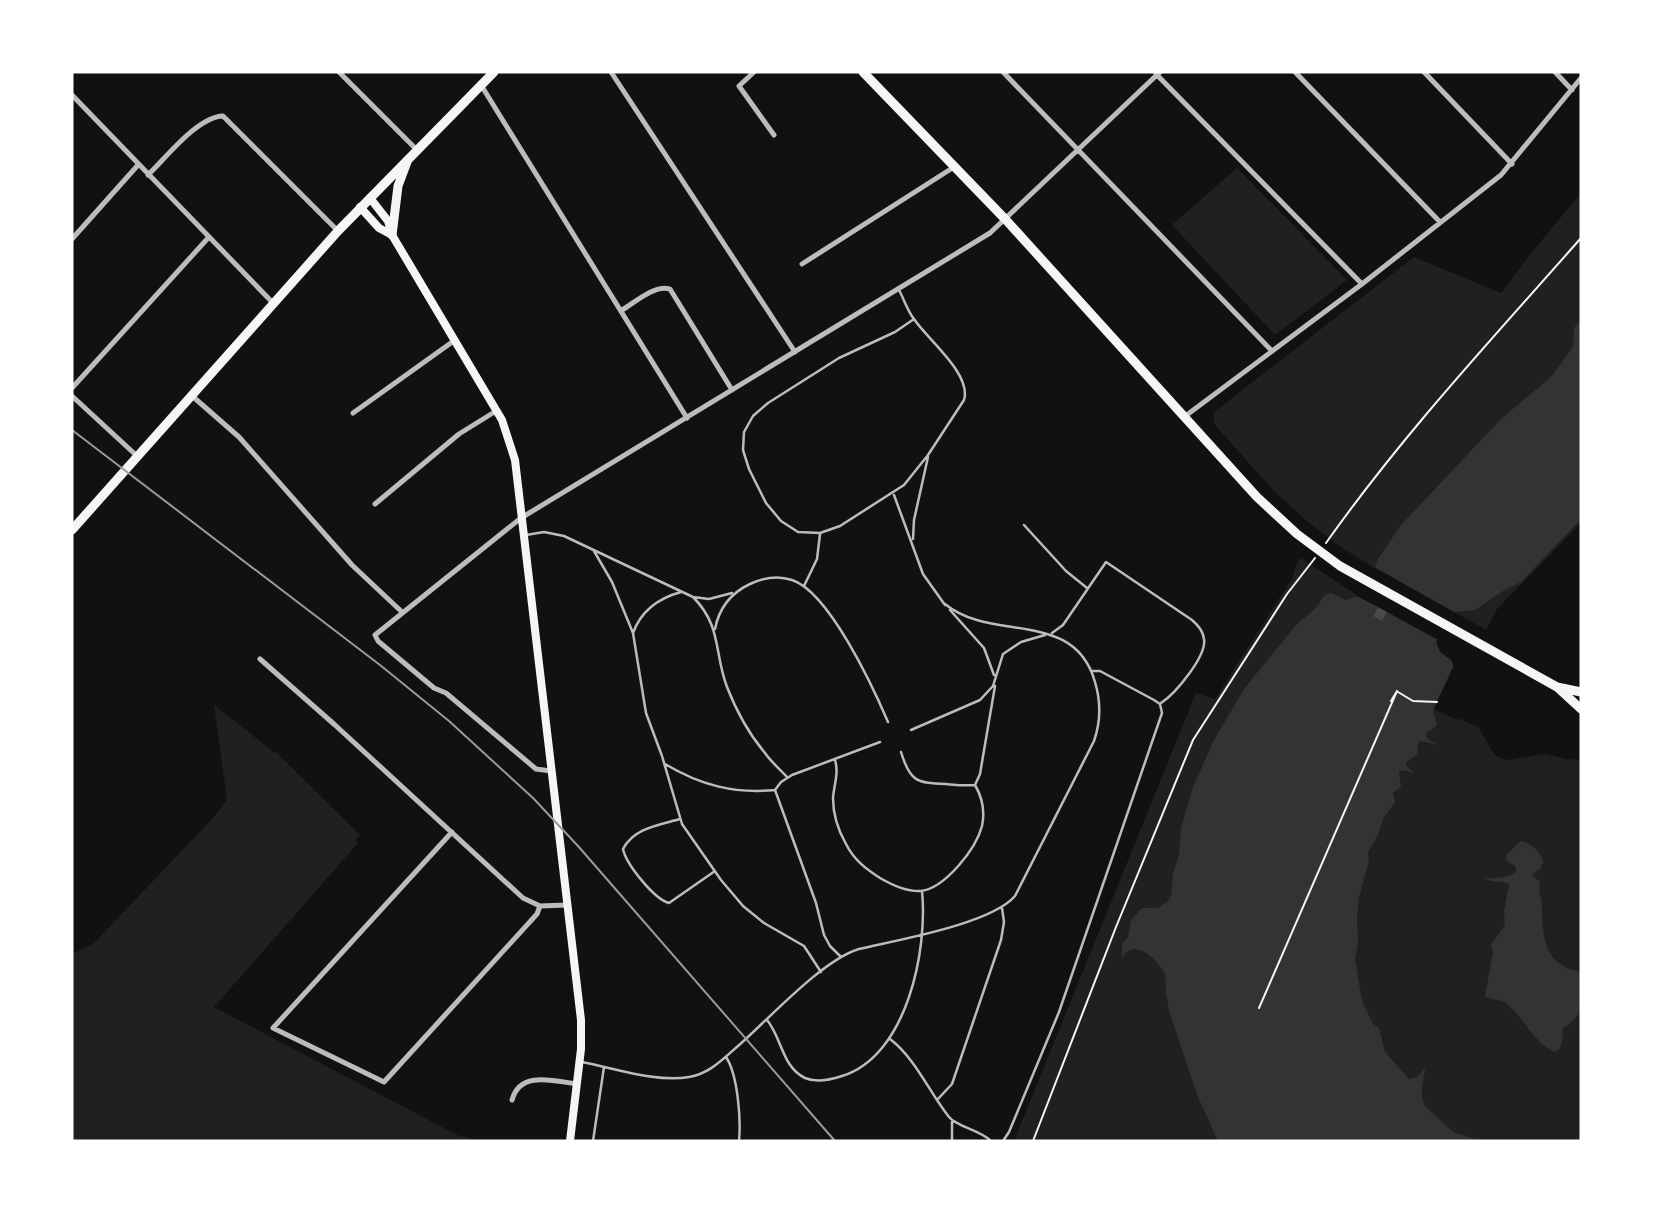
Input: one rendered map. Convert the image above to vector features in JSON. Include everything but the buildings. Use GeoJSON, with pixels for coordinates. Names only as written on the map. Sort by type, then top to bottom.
{"type":"FeatureCollection","features":[{"type":"Feature","properties":{"kind":"highway"},"geometry":{"type":"LineString","coordinates":[[72,530],[338,231],[494,72]]}},
{"type":"Feature","properties":{"kind":"highway"},"geometry":{"type":"LineString","coordinates":[[863,72],[1006,220],[1278,517],[1324,555],[1558,687],[1581,709]]}},
{"type":"Feature","properties":{"kind":"highway"},"geometry":{"type":"LineString","coordinates":[[392,235],[398,186],[409,159]]}},
{"type":"Feature","properties":{"kind":"highway"},"geometry":{"type":"LineString","coordinates":[[1558,687],[1581,692]]}},
{"type":"Feature","properties":{"kind":"main road"},"geometry":{"type":"LineString","coordinates":[[370,198],[388,221],[392,235],[496,411],[510,439],[515,460],[580,1011],[579,1062],[570,1141]]}},
{"type":"Feature","properties":{"kind":"main road"},"geometry":{"type":"LineString","coordinates":[[360,208],[379,228],[392,235]]}},
{"type":"Feature","properties":{"kind":"street"},"geometry":{"type":"LineString","coordinates":[[339,72],[417,150]]}},
{"type":"Feature","properties":{"kind":"street"},"geometry":{"type":"LineString","coordinates":[[611,72],[795,352]]}},
{"type":"Feature","properties":{"kind":"street"},"geometry":{"type":"LineString","coordinates":[[754,72],[739,86],[774,135]]}},
{"type":"Feature","properties":{"kind":"street"},"geometry":{"type":"LineString","coordinates":[[1003,72],[1272,351]]}},
{"type":"Feature","properties":{"kind":"street"},"geometry":{"type":"LineString","coordinates":[[1295,72],[1440,222]]}},
{"type":"Feature","properties":{"kind":"street"},"geometry":{"type":"LineString","coordinates":[[1424,72],[1512,164]]}},
{"type":"Feature","properties":{"kind":"street"},"geometry":{"type":"LineString","coordinates":[[1555,72],[1572,90]]}},
{"type":"Feature","properties":{"kind":"street"},"geometry":{"type":"LineString","coordinates":[[551,771],[536,769],[446,694],[434,688],[378,641],[375,635],[522,518],[984,237],[1006,220],[1157,73],[1362,285]]}},
{"type":"Feature","properties":{"kind":"street"},"geometry":{"type":"LineString","coordinates":[[1184,416],[1362,285],[1512,164],[1581,78]]}},
{"type":"Feature","properties":{"kind":"street"},"geometry":{"type":"LineString","coordinates":[[481,85],[687,418]]}},
{"type":"Feature","properties":{"kind":"street"},"geometry":{"type":"LineString","coordinates":[[72,96],[273,303]]}},
{"type":"Feature","properties":{"kind":"street"},"geometry":{"type":"LineString","coordinates":[[148,175],[189,134],[207,121],[223,116],[338,231]]}},
{"type":"Feature","properties":{"kind":"street"},"geometry":{"type":"LineString","coordinates":[[72,239],[138,165]]}},
{"type":"Feature","properties":{"kind":"street"},"geometry":{"type":"LineString","coordinates":[[802,264],[954,167]]}},
{"type":"Feature","properties":{"kind":"street"},"geometry":{"type":"LineString","coordinates":[[72,388],[209,237]]}},
{"type":"Feature","properties":{"kind":"street"},"geometry":{"type":"LineString","coordinates":[[622,310],[657,289],[670,289],[732,390]]}},
{"type":"Feature","properties":{"kind":"street"},"geometry":{"type":"LineString","coordinates":[[353,413],[455,340]]}},
{"type":"Feature","properties":{"kind":"street"},"geometry":{"type":"LineString","coordinates":[[191,395],[239,437],[359,573],[402,611]]}},
{"type":"Feature","properties":{"kind":"street"},"geometry":{"type":"LineString","coordinates":[[72,396],[137,456]]}},
{"type":"Feature","properties":{"kind":"street"},"geometry":{"type":"LineString","coordinates":[[375,504],[459,434],[496,411]]}},
{"type":"Feature","properties":{"kind":"street"},"geometry":{"type":"LineString","coordinates":[[260,660],[335,725],[523,898],[540,906],[567,905]]}},
{"type":"Feature","properties":{"kind":"street"},"geometry":{"type":"LineString","coordinates":[[452,832],[273,1028],[384,1082],[537,914],[540,906]]}},
{"type":"Feature","properties":{"kind":"street"},"geometry":{"type":"LineString","coordinates":[[512,1100],[519,1086],[533,1080],[577,1084]]}},
{"type":"Feature","properties":{"kind":"lane"},"geometry":{"type":"LineString","coordinates":[[898,289],[914,319],[955,368],[965,390],[961,404],[928,455],[909,480],[893,494],[840,526],[820,533],[792,530],[771,510],[744,456],[742,443],[746,426],[762,408],[826,366],[853,350],[895,332],[914,319]]}},
{"type":"Feature","properties":{"kind":"lane"},"geometry":{"type":"LineString","coordinates":[[914,546],[914,520],[928,455]]}},
{"type":"Feature","properties":{"kind":"lane"},"geometry":{"type":"LineString","coordinates":[[893,494],[923,574],[945,604],[984,648],[995,680],[990,691],[980,700],[911,730]]}},
{"type":"Feature","properties":{"kind":"lane"},"geometry":{"type":"LineString","coordinates":[[1024,525],[1066,571],[1087,588]]}},
{"type":"Feature","properties":{"kind":"lane"},"geometry":{"type":"LineString","coordinates":[[804,586],[817,559],[820,533]]}},
{"type":"Feature","properties":{"kind":"lane"},"geometry":{"type":"LineString","coordinates":[[524,535],[558,534],[693,597],[715,598],[759,581],[776,577],[791,579],[804,586],[840,629],[888,722]]}},
{"type":"Feature","properties":{"kind":"lane"},"geometry":{"type":"LineString","coordinates":[[594,551],[616,592],[633,633],[646,713],[680,819],[732,894],[757,918],[808,949],[821,972]]}},
{"type":"Feature","properties":{"kind":"lane"},"geometry":{"type":"LineString","coordinates":[[835,760],[837,771],[834,811],[841,834],[853,855],[863,866],[903,889],[922,891],[933,887],[964,859],[982,828],[982,800],[975,785],[982,761],[999,661],[1008,650],[1027,639],[1056,631],[1063,625],[1106,562],[1192,620],[1202,632],[1205,641],[1202,651],[1175,693],[1160,704]]}},
{"type":"Feature","properties":{"kind":"lane"},"geometry":{"type":"LineString","coordinates":[[633,633],[637,622],[650,607],[663,598],[681,592]]}},
{"type":"Feature","properties":{"kind":"lane"},"geometry":{"type":"LineString","coordinates":[[715,629],[724,607],[735,592]]}},
{"type":"Feature","properties":{"kind":"lane"},"geometry":{"type":"LineString","coordinates":[[693,597],[715,629],[722,672],[735,704],[761,748],[787,778]]}},
{"type":"Feature","properties":{"kind":"lane"},"geometry":{"type":"LineString","coordinates":[[579,1062],[681,1078],[702,1074],[726,1057],[841,957],[859,949],[974,919],[1012,900],[1094,741],[1100,706],[1091,671],[1083,658],[1060,637],[974,620],[945,604]]}},
{"type":"Feature","properties":{"kind":"lane"},"geometry":{"type":"LineString","coordinates":[[1003,1141],[1059,1012],[1162,713],[1160,704],[1100,671],[1091,671]]}},
{"type":"Feature","properties":{"kind":"lane"},"geometry":{"type":"LineString","coordinates":[[664,764],[723,789],[775,790],[787,778],[880,742]]}},
{"type":"Feature","properties":{"kind":"lane"},"geometry":{"type":"LineString","coordinates":[[901,752],[909,772],[920,783],[961,787],[975,785]]}},
{"type":"Feature","properties":{"kind":"lane"},"geometry":{"type":"LineString","coordinates":[[775,790],[816,903],[824,935],[841,957]]}},
{"type":"Feature","properties":{"kind":"lane"},"geometry":{"type":"LineString","coordinates":[[680,819],[635,835],[623,849],[627,860],[659,898],[669,903],[715,871]]}},
{"type":"Feature","properties":{"kind":"lane"},"geometry":{"type":"LineString","coordinates":[[767,1020],[790,1065],[811,1080],[826,1080],[853,1072],[869,1062],[890,1039],[913,983],[920,934],[922,891]]}},
{"type":"Feature","properties":{"kind":"lane"},"geometry":{"type":"LineString","coordinates":[[937,1100],[952,1084],[1001,940],[1004,922],[1002,907]]}},
{"type":"Feature","properties":{"kind":"lane"},"geometry":{"type":"LineString","coordinates":[[890,1039],[906,1055],[952,1121],[983,1134],[991,1141]]}},
{"type":"Feature","properties":{"kind":"lane"},"geometry":{"type":"LineString","coordinates":[[726,1057],[731,1064],[734,1083],[739,1141]]}},
{"type":"Feature","properties":{"kind":"lane"},"geometry":{"type":"LineString","coordinates":[[593,1141],[604,1067]]}},
{"type":"Feature","properties":{"kind":"lane"},"geometry":{"type":"LineString","coordinates":[[951,1141],[952,1121]]}},
{"type":"Feature","properties":{"kind":"path"},"geometry":{"type":"LineString","coordinates":[[1326,542],[1425,413],[1581,238]]}},
{"type":"Feature","properties":{"kind":"path"},"geometry":{"type":"LineString","coordinates":[[1033,1141],[1116,927],[1193,740],[1312,561]]}},
{"type":"Feature","properties":{"kind":"path"},"geometry":{"type":"LineString","coordinates":[[1391,701],[1397,691]]}},
{"type":"Feature","properties":{"kind":"path"},"geometry":{"type":"LineString","coordinates":[[1397,691],[1413,701],[1437,702]]}},
{"type":"Feature","properties":{"kind":"path"},"geometry":{"type":"LineString","coordinates":[[1259,1008],[1397,691]]}},
{"type":"Feature","properties":{"kind":"shaded area"},"geometry":{"type":"Polygon","coordinates":[[[1237,168],[1347,280],[1275,335],[1172,225],[1237,168]]]}},
{"type":"Feature","properties":{"kind":"shaded area"},"geometry":{"type":"Polygon","coordinates":[[[1581,193],[1581,523],[1497,609],[1486,630],[1454,612],[1436,642],[1440,652],[1452,661],[1453,667],[1434,709],[1478,727],[1494,754],[1500,758],[1509,760],[1544,754],[1581,760],[1581,1141],[1014,1141],[1196,693],[1215,699],[1293,577],[1301,558],[1360,597],[1374,568],[1338,545],[1275,492],[1214,424],[1214,412],[1414,257],[1501,293],[1581,193]]]}},
{"type":"Feature","properties":{"kind":"shaded area"},"geometry":{"type":"Polygon","coordinates":[[[1581,320],[1581,519],[1521,582],[1475,610],[1454,612],[1436,642],[1440,652],[1452,661],[1453,667],[1433,710],[1437,725],[1425,734],[1429,740],[1440,745],[1421,741],[1418,743],[1417,754],[1406,763],[1415,773],[1402,770],[1399,772],[1401,787],[1393,793],[1395,802],[1383,819],[1368,852],[1369,861],[1359,897],[1355,959],[1362,1001],[1373,1024],[1379,1028],[1385,1052],[1409,1079],[1417,1077],[1425,1068],[1422,1093],[1426,1107],[1453,1132],[1480,1141],[1218,1141],[1198,1097],[1170,1014],[1165,973],[1151,956],[1139,949],[1127,952],[1122,958],[1122,944],[1128,937],[1131,920],[1142,908],[1158,908],[1168,901],[1171,895],[1181,828],[1193,787],[1214,740],[1244,689],[1296,625],[1316,608],[1324,596],[1331,593],[1346,600],[1363,595],[1378,559],[1401,525],[1501,419],[1551,377],[1573,347],[1574,328],[1581,320]]]}},
{"type":"Feature","properties":{"kind":"shaded area"},"geometry":{"type":"Polygon","coordinates":[[[214,705],[276,752],[360,835],[355,840],[358,843],[214,1007],[457,1135],[480,1141],[72,1141],[72,954],[94,943],[227,800],[214,705]]]}},
{"type":"Feature","properties":{"kind":"shaded area"},"geometry":{"type":"Polygon","coordinates":[[[1521,841],[1534,848],[1543,861],[1541,868],[1532,875],[1540,885],[1543,929],[1548,949],[1560,964],[1581,972],[1581,1011],[1562,1029],[1563,1040],[1559,1050],[1554,1052],[1540,1042],[1506,1003],[1485,996],[1493,953],[1491,945],[1505,925],[1504,912],[1509,884],[1485,878],[1506,876],[1517,870],[1506,860],[1507,854],[1521,841]]]}},
{"type":"Feature","properties":{"kind":"pier"},"geometry":{"type":"Polygon","coordinates":[[[1374,567],[1454,612],[1438,640],[1387,612],[1373,616],[1378,607],[1357,596],[1363,590],[1374,567]]]}},
{"type":"Feature","properties":{"kind":"tram line"},"geometry":{"type":"LineString","coordinates":[[72,430],[380,665],[449,721],[533,798],[835,1141]]}}]}
